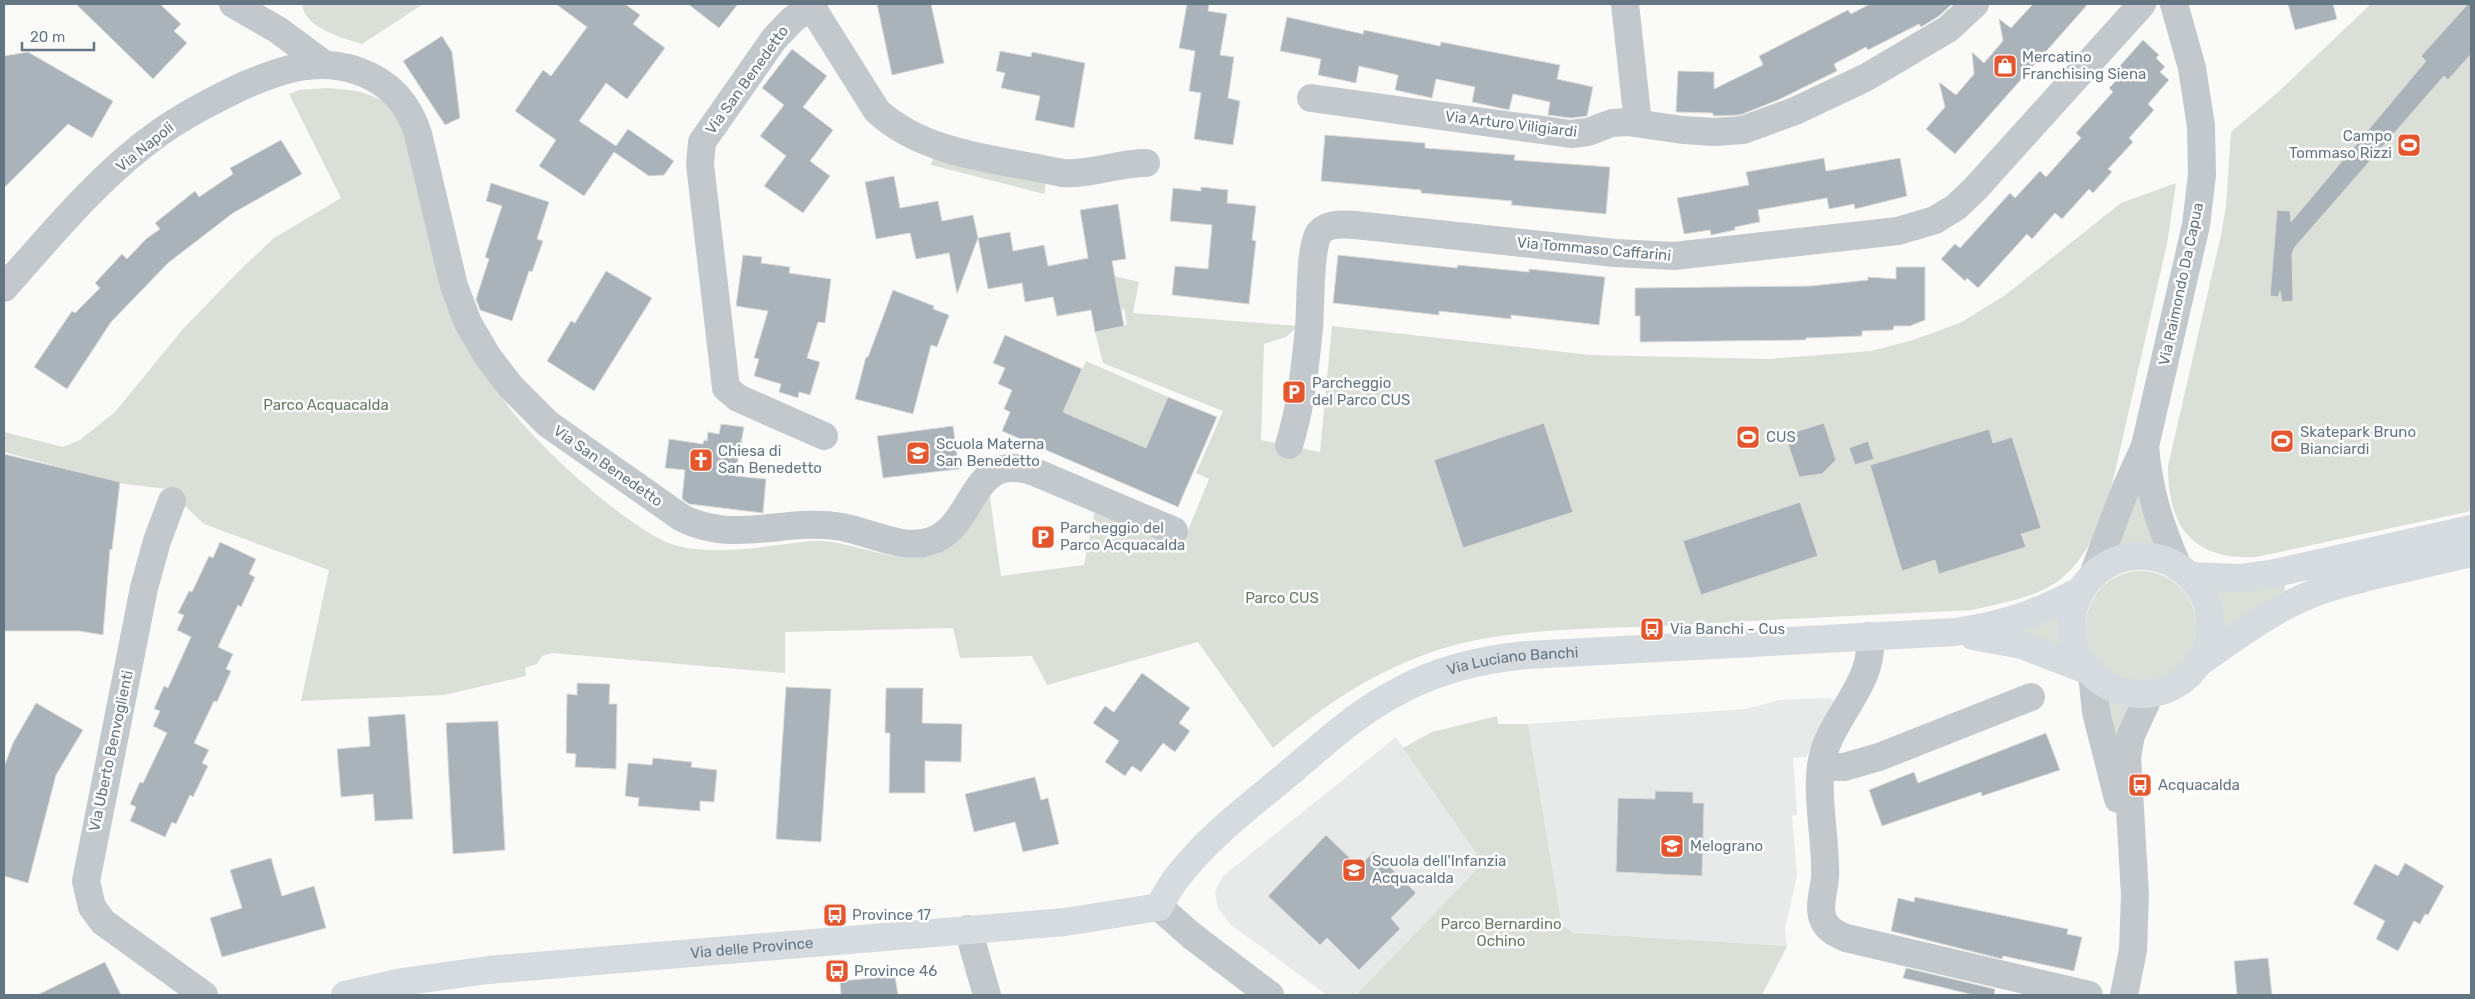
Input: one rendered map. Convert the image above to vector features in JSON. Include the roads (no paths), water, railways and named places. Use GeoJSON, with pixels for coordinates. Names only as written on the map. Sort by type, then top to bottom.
{"type":"FeatureCollection","features":[{"type":"Feature","properties":{"kind":"main road"},"geometry":{"type":"LineString","coordinates":[[2184,571],[2240,578],[2271,574],[2471,528]]}},
{"type":"Feature","properties":{"kind":"main road"},"geometry":{"type":"LineString","coordinates":[[2200,662],[2272,613],[2299,599],[2327,588],[2371,576],[2471,553]]}},
{"type":"Feature","properties":{"kind":"main road","name":"Via Luciano Banchi"},"geometry":{"type":"LineString","coordinates":[[1158,907],[1178,876],[1192,859],[1297,766],[1372,706],[1431,676],[1479,662],[1528,655],[1955,632],[2011,622],[2048,608],[2087,582],[2112,562],[2134,556],[2157,558],[2184,571],[2203,595],[2210,617],[2209,640],[2200,662],[2187,677],[2170,688],[2150,694],[2129,694],[2109,687],[2091,673],[2022,646],[1955,632]]}},
{"type":"Feature","properties":{"kind":"main road","name":"Via Luciano Banchi"},"geometry":{"type":"LineString","coordinates":[[2087,582],[2073,608],[2071,626],[2074,645],[2091,673]]}},
{"type":"Feature","properties":{"kind":"main road","name":"Via delle Province"},"geometry":{"type":"LineString","coordinates":[[345,995],[402,982],[540,964],[1085,920],[1158,907]]}},
{"type":"Feature","properties":{"kind":"street","name":"Via San Benedetto"},"geometry":{"type":"LineString","coordinates":[[233,4],[278,30],[324,64],[348,68],[378,80],[397,94],[410,111],[418,134],[460,304],[480,344],[511,387],[548,424],[682,518],[704,527],[722,531],[747,531],[793,524],[824,525],[851,529],[901,542],[922,544],[939,538],[951,528],[988,475],[1013,468],[1037,473],[1174,530]]}},
{"type":"Feature","properties":{"kind":"street"},"geometry":{"type":"LineString","coordinates":[[1625,4],[1638,123]]}},
{"type":"Feature","properties":{"kind":"street","name":"Via Arturo Viligiardi"},"geometry":{"type":"LineString","coordinates":[[1311,98],[1571,134],[1588,132],[1612,123],[1638,123],[1714,132],[1743,130],[1770,122],[1856,82],[1903,57],[1948,30],[1975,4]]}},
{"type":"Feature","properties":{"kind":"street","name":"Via Tommaso Caffarini"},"geometry":{"type":"LineString","coordinates":[[1289,445],[1301,399],[1304,377],[1314,247],[1319,234],[1326,228],[1337,225],[1355,225],[1615,253],[1657,250],[1705,254],[1898,231],[1935,220],[1956,207],[1975,189],[2142,4]]}},
{"type":"Feature","properties":{"kind":"street","name":"Via Raimondo Da Capua"},"geometry":{"type":"LineString","coordinates":[[2087,582],[2145,446],[2191,253],[2202,175],[2201,126],[2196,90],[2174,4]]}},
{"type":"Feature","properties":{"kind":"street","name":"Via San Benedetto"},"geometry":{"type":"LineString","coordinates":[[813,5],[780,32],[702,142],[700,164],[725,382],[730,392],[738,398],[824,436]]}},
{"type":"Feature","properties":{"kind":"street"},"geometry":{"type":"LineString","coordinates":[[813,5],[877,111],[889,122],[914,137],[947,148],[1062,173],[1072,174],[1125,164],[1146,163]]}},
{"type":"Feature","properties":{"kind":"street","name":"Via Napoli"},"geometry":{"type":"LineString","coordinates":[[4,288],[94,190],[158,133],[189,114],[267,75],[294,67],[324,64]]}},
{"type":"Feature","properties":{"kind":"street","name":"Via Raimondo Da Capua"},"geometry":{"type":"LineString","coordinates":[[2145,446],[2152,499],[2160,523],[2184,571]]}},
{"type":"Feature","properties":{"kind":"street","name":"Via Uberto Benvoglienti"},"geometry":{"type":"LineString","coordinates":[[172,501],[157,541],[144,588],[86,881],[88,897],[97,915],[204,995]]}},
{"type":"Feature","properties":{"kind":"street"},"geometry":{"type":"LineString","coordinates":[[1869,636],[1870,648],[1867,665],[1828,741],[1821,767],[1825,864],[1821,911],[1826,926],[1835,934],[1846,938],[2088,995]]}},
{"type":"Feature","properties":{"kind":"street"},"geometry":{"type":"LineString","coordinates":[[2091,673],[2103,746],[2130,839]]}},
{"type":"Feature","properties":{"kind":"street"},"geometry":{"type":"LineString","coordinates":[[2124,995],[2130,968],[2134,933],[2134,877],[2130,839],[2128,745],[2150,694]]}},
{"type":"Feature","properties":{"kind":"street"},"geometry":{"type":"LineString","coordinates":[[1821,767],[1844,767],[1879,757],[2031,697]]}},
{"type":"Feature","properties":{"kind":"street"},"geometry":{"type":"LineString","coordinates":[[1158,907],[1192,936],[1270,995]]}},
{"type":"Feature","properties":{"kind":"street"},"geometry":{"type":"LineString","coordinates":[[968,929],[987,995]]}},
{"type":"Feature","properties":{"kind":"street","name":"Via Uberto Benvoglienti"},"geometry":{"type":"LineString","coordinates":[[168,968],[182,995]]}},
{"type":"Feature","properties":{"kind":"place","name":"Mercatino Franchising Siena"},"geometry":{"type":"Point","coordinates":[2005,66]}},
{"type":"Feature","properties":{"kind":"place","name":"Campo Tommaso Rizzi"},"geometry":{"type":"Point","coordinates":[2409,145]}},
{"type":"Feature","properties":{"kind":"place","name":"Parcheggio del Parco CUS"},"geometry":{"type":"Point","coordinates":[1294,392]}},
{"type":"Feature","properties":{"kind":"place","name":"CUS"},"geometry":{"type":"Point","coordinates":[1748,437]}},
{"type":"Feature","properties":{"kind":"place","name":"Skatepark Bruno Bianciardi"},"geometry":{"type":"Point","coordinates":[2282,441]}},
{"type":"Feature","properties":{"kind":"place","name":"Scuola Materna San Benedetto"},"geometry":{"type":"Point","coordinates":[918,453]}},
{"type":"Feature","properties":{"kind":"place","name":"Chiesa di San Benedetto"},"geometry":{"type":"Point","coordinates":[701,460]}},
{"type":"Feature","properties":{"kind":"place","name":"Parcheggio del Parco Acquacalda"},"geometry":{"type":"Point","coordinates":[1043,537]}},
{"type":"Feature","properties":{"kind":"place","name":"Via Banchi - Cus"},"geometry":{"type":"Point","coordinates":[1652,629]}},
{"type":"Feature","properties":{"kind":"place","name":"Acquacalda"},"geometry":{"type":"Point","coordinates":[2140,785]}},
{"type":"Feature","properties":{"kind":"place","name":"Melograno"},"geometry":{"type":"Point","coordinates":[1672,846]}},
{"type":"Feature","properties":{"kind":"place","name":"Scuola dell'Infanzia Acquacalda"},"geometry":{"type":"Point","coordinates":[1354,870]}},
{"type":"Feature","properties":{"kind":"place","name":"Province 17"},"geometry":{"type":"Point","coordinates":[835,915]}},
{"type":"Feature","properties":{"kind":"place","name":"Province 46"},"geometry":{"type":"Point","coordinates":[837,971]}},
{"type":"Feature","properties":{"kind":"park label","name":"Parco Acquacalda"},"geometry":{"type":"Point","coordinates":[326,405]}},
{"type":"Feature","properties":{"kind":"park label","name":"Parco CUS"},"geometry":{"type":"Point","coordinates":[1282,598]}},
{"type":"Feature","properties":{"kind":"park label","name":"Parco Bernardino Ochino"},"geometry":{"type":"Point","coordinates":[1501,932]}}]}
